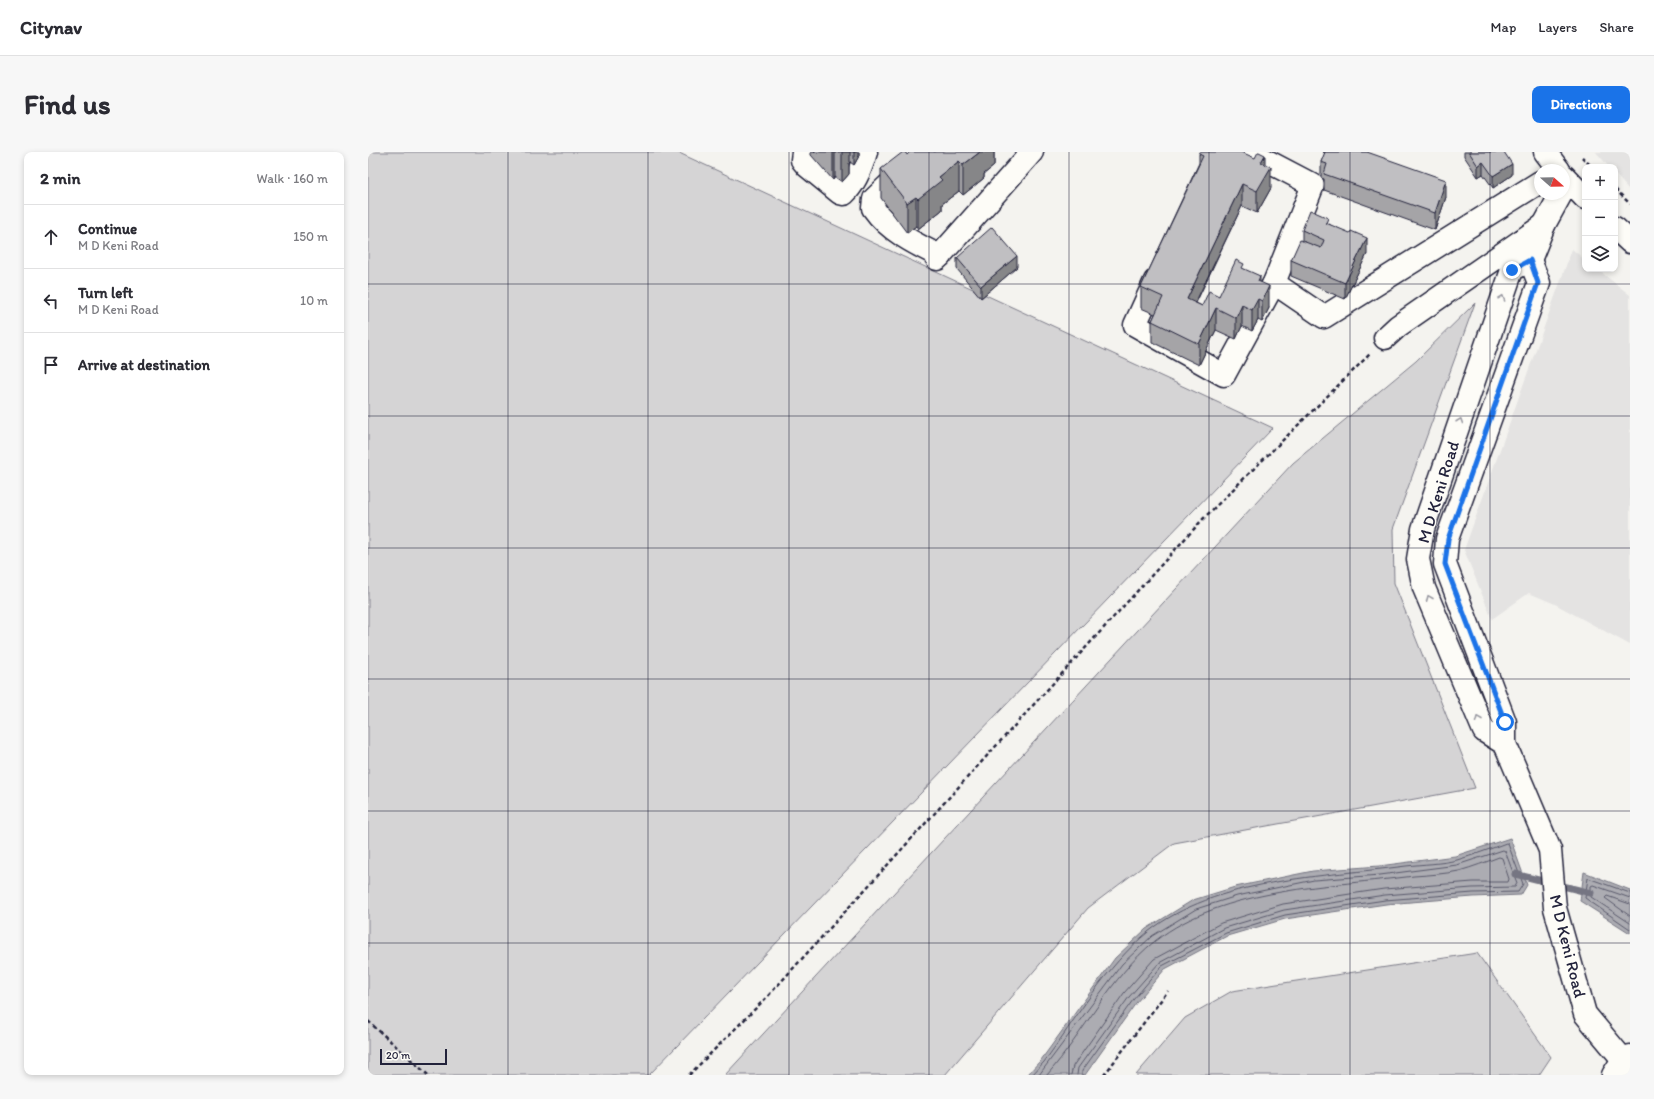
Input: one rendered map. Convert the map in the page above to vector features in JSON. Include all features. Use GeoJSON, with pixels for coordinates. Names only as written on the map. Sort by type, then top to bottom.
{"type":"FeatureCollection","features":[{"type":"Feature","properties":{"kind":"street"},"geometry":{"type":"LineString","coordinates":[[803,152],[802,160],[807,166],[840,193],[844,194],[848,190],[863,163],[865,152]]}},
{"type":"Feature","properties":{"kind":"street"},"geometry":{"type":"LineString","coordinates":[[923,152],[874,199],[873,208],[880,218],[906,239],[939,258],[1029,153]]}},
{"type":"Feature","properties":{"kind":"street"},"geometry":{"type":"LineString","coordinates":[[1165,260],[1135,325],[1224,375],[1274,283],[1313,185],[1250,152]]}},
{"type":"Feature","properties":{"kind":"street"},"geometry":{"type":"LineString","coordinates":[[1545,152],[1553,164]]}},
{"type":"Feature","properties":{"kind":"street"},"geometry":{"type":"LineString","coordinates":[[1274,283],[1324,317],[1534,186]]}},
{"type":"Feature","properties":{"kind":"street"},"geometry":{"type":"LineString","coordinates":[[1570,186],[1582,196]]}},
{"type":"Feature","properties":{"kind":"street"},"geometry":{"type":"LineString","coordinates":[[1530,260],[1554,200]]}},
{"type":"Feature","properties":{"kind":"street"},"geometry":{"type":"LineString","coordinates":[[1385,338],[1398,326],[1544,225]]}},
{"type":"Feature","properties":{"kind":"street"},"geometry":{"type":"LineString","coordinates":[[1618,231],[1630,242]]}},
{"type":"Feature","properties":{"kind":"street","name":"M D Keni Road"},"geometry":{"type":"LineString","coordinates":[[1505,744],[1484,732],[1424,588],[1418,559],[1423,529],[1512,270],[1530,260],[1538,283],[1448,539],[1445,564],[1505,722],[1505,744],[1550,850],[1555,908],[1585,1014],[1625,1061]]}},
{"type":"Feature","properties":{"kind":"path"},"geometry":{"type":"LineString","coordinates":[[1582,157],[1589,164]]}},
{"type":"Feature","properties":{"kind":"path"},"geometry":{"type":"LineString","coordinates":[[1618,192],[1630,204]]}},
{"type":"Feature","properties":{"kind":"path"},"geometry":{"type":"LineString","coordinates":[[689,1075],[768,996],[1203,519],[1385,338]]}},
{"type":"Feature","properties":{"kind":"path"},"geometry":{"type":"LineString","coordinates":[[1104,1075],[1168,991]]}},
{"type":"Feature","properties":{"kind":"path"},"geometry":{"type":"LineString","coordinates":[[368,1021],[428,1075]]}},
{"type":"Feature","properties":{"kind":"shaded area"},"geometry":{"type":"Polygon","coordinates":[[[368,152],[677,152],[1273,428],[649,1075],[368,1075],[368,152]]]}},
{"type":"Feature","properties":{"kind":"shaded area"},"geometry":{"type":"Polygon","coordinates":[[[1596,152],[1630,152],[1630,191],[1618,177],[1618,164],[1606,164],[1596,152]]]}},
{"type":"Feature","properties":{"kind":"shaded area"},"geometry":{"type":"Polygon","coordinates":[[[1572,249],[1582,257],[1582,272],[1601,272],[1630,295],[1630,645],[1555,604],[1529,593],[1492,619],[1464,550],[1572,249]]]}},
{"type":"Feature","properties":{"kind":"shaded area"},"geometry":{"type":"Polygon","coordinates":[[[1475,303],[1393,529],[1394,583],[1475,788],[1174,843],[1088,908],[945,1075],[725,1075],[1293,463],[1416,361],[1475,303]]]}},
{"type":"Feature","properties":{"kind":"shaded area"},"geometry":{"type":"Polygon","coordinates":[[[1477,953],[1551,1057],[1539,1075],[1136,1075],[1185,1018],[1232,991],[1477,953]]]}},
{"type":"Feature","properties":{"kind":"water"},"geometry":{"type":"Polygon","coordinates":[[[1510,838],[1527,885],[1521,895],[1386,904],[1285,919],[1227,936],[1165,969],[1136,1003],[1085,1075],[1027,1075],[1041,1060],[1115,958],[1146,929],[1193,900],[1235,887],[1313,871],[1379,866],[1455,856],[1510,838]]]}},
{"type":"Feature","properties":{"kind":"water"},"geometry":{"type":"Polygon","coordinates":[[[1584,872],[1630,890],[1630,933],[1580,901],[1584,872]]]}},
{"type":"Feature","properties":{"kind":"building"},"geometry":{"type":"Polygon","coordinates":[[[903,152],[907,155],[910,152],[980,152],[963,165],[959,161],[939,177],[942,180],[918,199],[916,197],[907,203],[881,169],[903,152]]]}},
{"type":"Feature","properties":{"kind":"building"},"geometry":{"type":"Polygon","coordinates":[[[1200,152],[1241,152],[1255,158],[1259,152],[1265,155],[1261,162],[1271,167],[1257,191],[1242,184],[1187,299],[1202,306],[1209,291],[1219,296],[1236,260],[1244,264],[1242,268],[1260,276],[1258,281],[1269,286],[1262,301],[1258,299],[1252,310],[1242,305],[1236,318],[1216,308],[1199,344],[1152,321],[1163,297],[1141,287],[1203,156],[1199,154],[1200,152]]]}},
{"type":"Feature","properties":{"kind":"building"},"geometry":{"type":"Polygon","coordinates":[[[1325,152],[1367,152],[1446,180],[1435,213],[1324,174],[1327,164],[1321,162],[1325,152]]]}},
{"type":"Feature","properties":{"kind":"building"},"geometry":{"type":"Polygon","coordinates":[[[1469,152],[1504,152],[1512,164],[1493,176],[1483,162],[1478,166],[1469,152]]]}},
{"type":"Feature","properties":{"kind":"building"},"geometry":{"type":"Polygon","coordinates":[[[1310,210],[1328,218],[1326,223],[1367,238],[1345,283],[1291,260],[1300,240],[1321,248],[1324,240],[1302,230],[1310,210]]]}},
{"type":"Feature","properties":{"kind":"building"},"geometry":{"type":"Polygon","coordinates":[[[992,227],[1017,256],[981,286],[957,258],[992,227]]]}},
{"type":"Feature","properties":{"kind":"waterway"},"geometry":{"type":"LineString","coordinates":[[1515,874],[1591,893]]}},
{"type":"Feature","properties":{"kind":"route"},"geometry":{"type":"LineString","coordinates":[[1505,722],[1445,564],[1448,539],[1538,283],[1530,260],[1512,270]]}}]}
